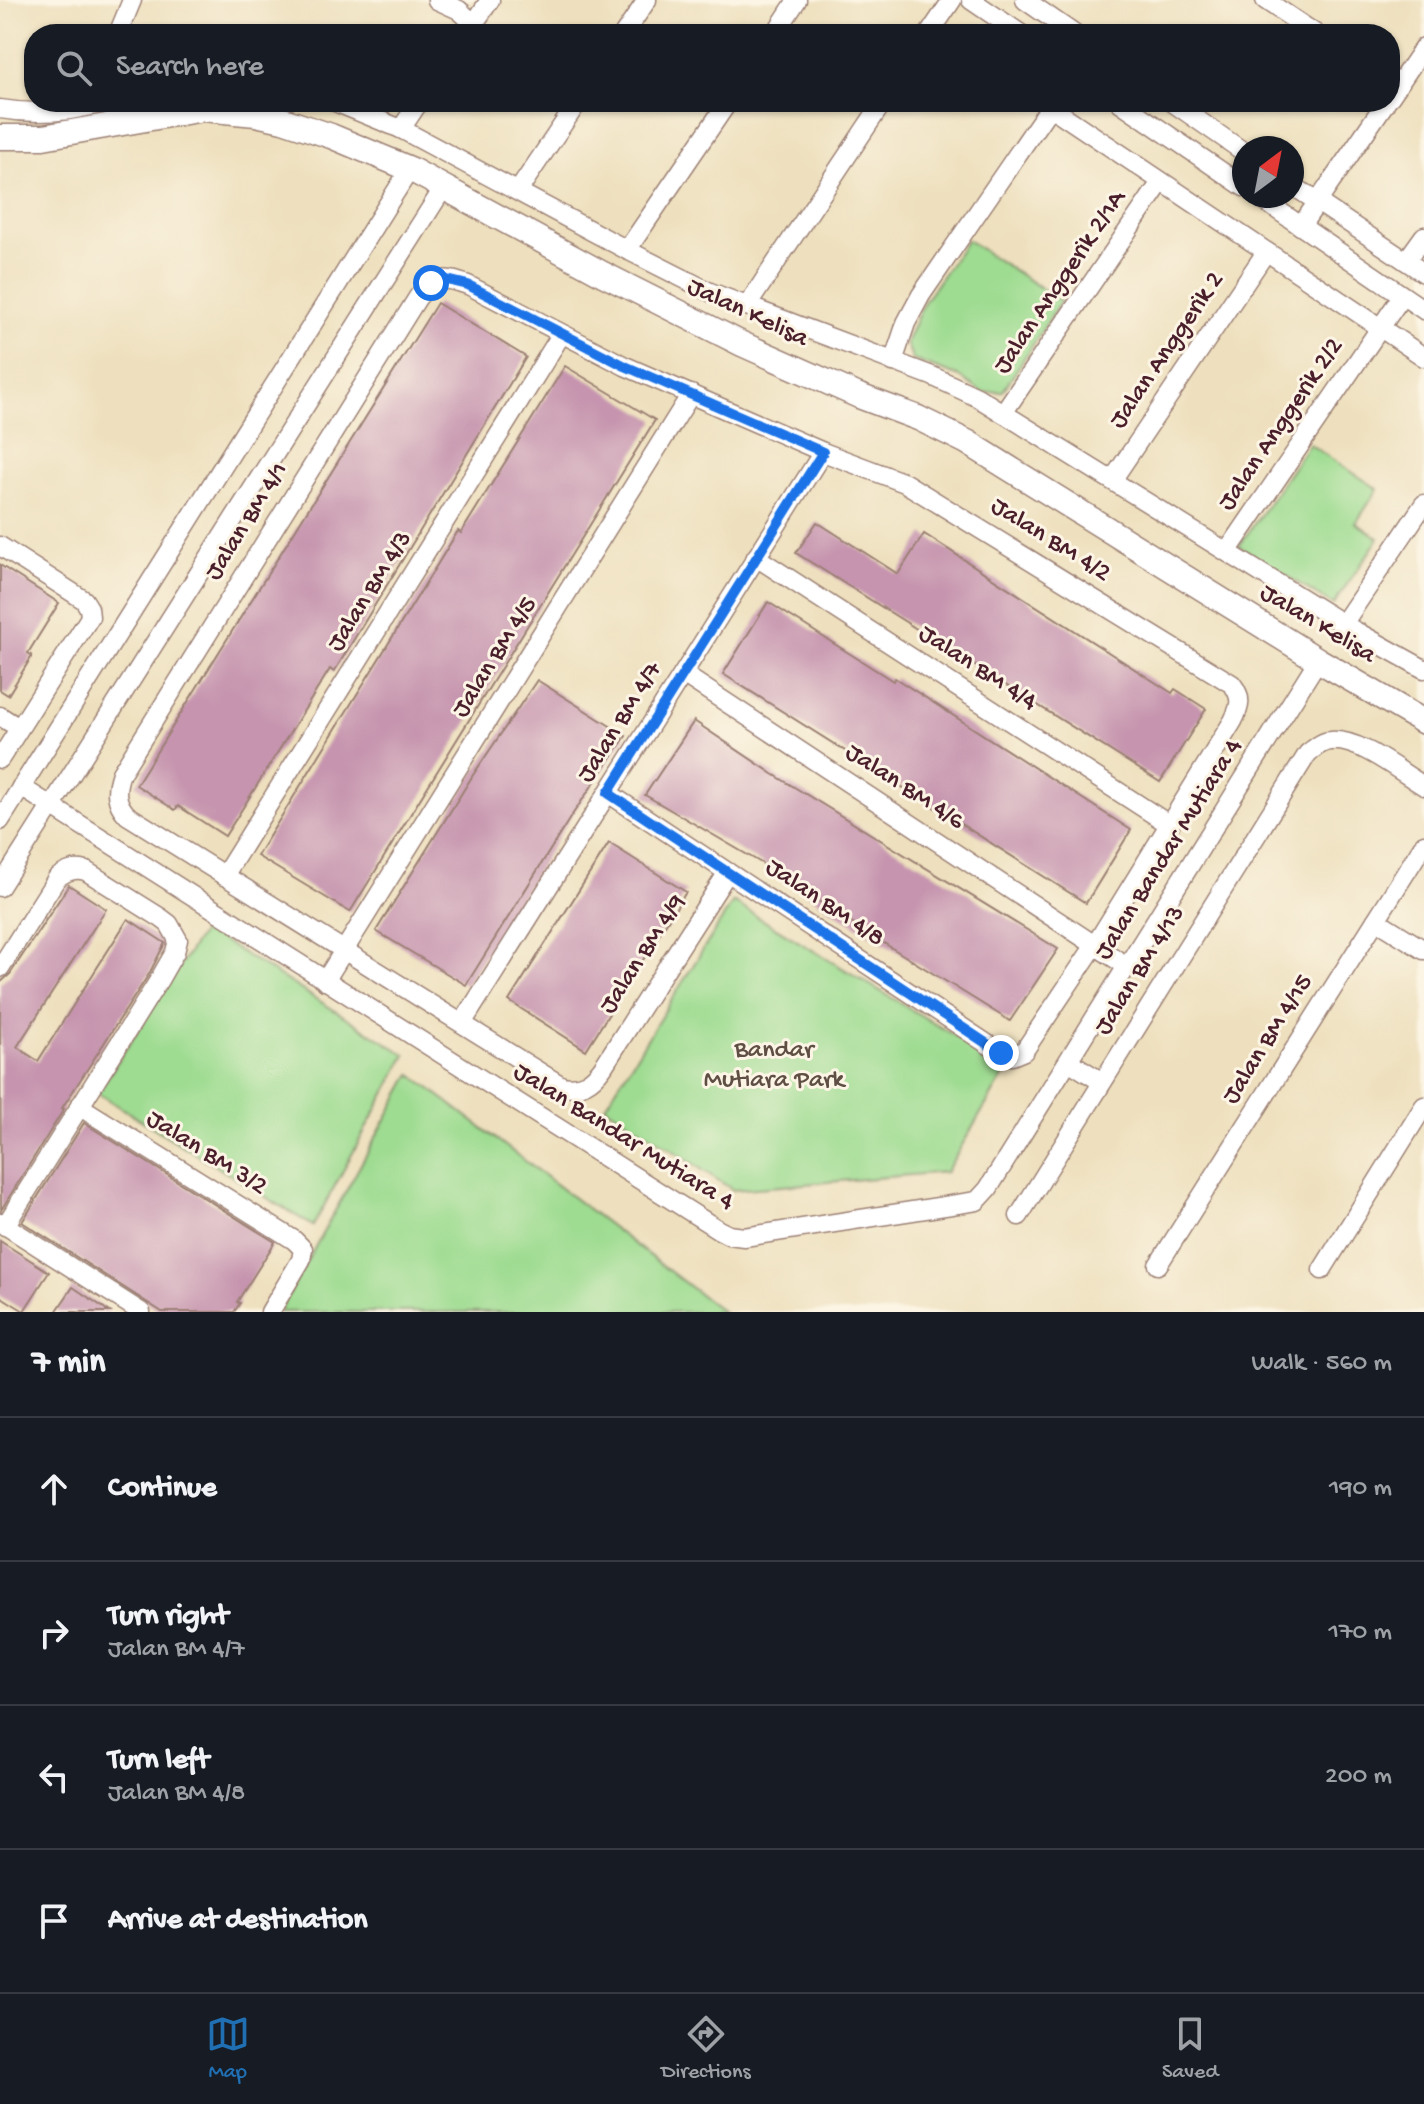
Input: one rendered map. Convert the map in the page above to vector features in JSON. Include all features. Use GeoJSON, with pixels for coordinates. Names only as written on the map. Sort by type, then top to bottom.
{"type":"FeatureCollection","features":[{"type":"Feature","properties":{"kind":"main road","name":"Jalan Kelisa"},"geometry":{"type":"LineString","coordinates":[[0,137],[43,137],[186,112]]}},
{"type":"Feature","properties":{"kind":"main road","name":"Jalan Kelisa"},"geometry":{"type":"LineString","coordinates":[[235,112],[283,120],[410,169],[603,274],[742,344],[859,396],[918,418],[967,442],[1318,660],[1424,722]]}},
{"type":"Feature","properties":{"kind":"street"},"geometry":{"type":"LineString","coordinates":[[120,24],[132,0]]}},
{"type":"Feature","properties":{"kind":"street"},"geometry":{"type":"LineString","coordinates":[[437,0],[459,10],[467,24]]}},
{"type":"Feature","properties":{"kind":"street"},"geometry":{"type":"LineString","coordinates":[[473,24],[490,0]]}},
{"type":"Feature","properties":{"kind":"street"},"geometry":{"type":"LineString","coordinates":[[631,24],[647,0]]}},
{"type":"Feature","properties":{"kind":"street"},"geometry":{"type":"LineString","coordinates":[[781,24],[797,0]]}},
{"type":"Feature","properties":{"kind":"street"},"geometry":{"type":"LineString","coordinates":[[940,24],[952,0]]}},
{"type":"Feature","properties":{"kind":"street"},"geometry":{"type":"LineString","coordinates":[[971,0],[1006,24]]}},
{"type":"Feature","properties":{"kind":"street"},"geometry":{"type":"LineString","coordinates":[[1025,0],[1060,24]]}},
{"type":"Feature","properties":{"kind":"street"},"geometry":{"type":"LineString","coordinates":[[1265,0],[1301,24]]}},
{"type":"Feature","properties":{"kind":"street"},"geometry":{"type":"LineString","coordinates":[[1400,80],[1424,47]]}},
{"type":"Feature","properties":{"kind":"street"},"geometry":{"type":"LineString","coordinates":[[0,109],[24,111]]}},
{"type":"Feature","properties":{"kind":"street"},"geometry":{"type":"LineString","coordinates":[[359,112],[401,129],[710,292],[954,385],[1113,479],[1343,624],[1424,669]]}},
{"type":"Feature","properties":{"kind":"street"},"geometry":{"type":"LineString","coordinates":[[401,129],[412,112]]}},
{"type":"Feature","properties":{"kind":"street"},"geometry":{"type":"LineString","coordinates":[[518,191],[571,112]]}},
{"type":"Feature","properties":{"kind":"street"},"geometry":{"type":"LineString","coordinates":[[627,250],[721,112]]}},
{"type":"Feature","properties":{"kind":"street"},"geometry":{"type":"LineString","coordinates":[[747,306],[876,112]]}},
{"type":"Feature","properties":{"kind":"street"},"geometry":{"type":"LineString","coordinates":[[893,362],[906,323],[921,295],[1041,112]]}},
{"type":"Feature","properties":{"kind":"street"},"geometry":{"type":"LineString","coordinates":[[1058,112],[1424,357]]}},
{"type":"Feature","properties":{"kind":"street"},"geometry":{"type":"LineString","coordinates":[[1135,112],[1232,179]]}},
{"type":"Feature","properties":{"kind":"street"},"geometry":{"type":"LineString","coordinates":[[1186,112],[1232,144]]}},
{"type":"Feature","properties":{"kind":"street"},"geometry":{"type":"LineString","coordinates":[[1301,226],[1378,112]]}},
{"type":"Feature","properties":{"kind":"street"},"geometry":{"type":"LineString","coordinates":[[0,821],[410,169]]}},
{"type":"Feature","properties":{"kind":"street","name":"Jalan Anggerik 2/1A"},"geometry":{"type":"LineString","coordinates":[[1003,413],[1161,182]]}},
{"type":"Feature","properties":{"kind":"street"},"geometry":{"type":"LineString","coordinates":[[0,887],[444,187]]}},
{"type":"Feature","properties":{"kind":"street"},"geometry":{"type":"LineString","coordinates":[[1304,193],[1424,273]]}},
{"type":"Feature","properties":{"kind":"street"},"geometry":{"type":"LineString","coordinates":[[1275,208],[1424,310]]}},
{"type":"Feature","properties":{"kind":"street"},"geometry":{"type":"LineString","coordinates":[[1406,261],[1424,236]]}},
{"type":"Feature","properties":{"kind":"street","name":"Jalan Anggerik 2"},"geometry":{"type":"LineString","coordinates":[[1113,479],[1266,252]]}},
{"type":"Feature","properties":{"kind":"street","name":"Jalan BM 4/2"},"geometry":{"type":"LineString","coordinates":[[418,297],[431,283],[443,279],[468,285],[561,335],[823,452],[891,477],[938,501],[1232,684],[1239,693],[1240,706],[1170,825]]}},
{"type":"Feature","properties":{"kind":"street","name":"Jalan Anggerik 2/2"},"geometry":{"type":"LineString","coordinates":[[1227,552],[1402,296]]}},
{"type":"Feature","properties":{"kind":"street","name":"Jalan BM 4/1"},"geometry":{"type":"LineString","coordinates":[[224,876],[127,815],[118,802],[116,791],[121,773],[418,297]]}},
{"type":"Feature","properties":{"kind":"street","name":"Jalan BM 4/3"},"geometry":{"type":"LineString","coordinates":[[224,876],[561,335]]}},
{"type":"Feature","properties":{"kind":"street","name":"Jalan BM 4/5"},"geometry":{"type":"LineString","coordinates":[[325,981],[691,394]]}},
{"type":"Feature","properties":{"kind":"street","name":"Jalan BM 4/7"},"geometry":{"type":"LineString","coordinates":[[463,1022],[823,452]]}},
{"type":"Feature","properties":{"kind":"street"},"geometry":{"type":"LineString","coordinates":[[1343,624],[1424,504]]}},
{"type":"Feature","properties":{"kind":"street"},"geometry":{"type":"LineString","coordinates":[[0,546],[84,600],[90,617],[0,759]]}},
{"type":"Feature","properties":{"kind":"street","name":"Jalan BM 4/4"},"geometry":{"type":"LineString","coordinates":[[756,557],[1170,825]]}},
{"type":"Feature","properties":{"kind":"street","name":"Jalan Bandar Mutiara 4"},"geometry":{"type":"LineString","coordinates":[[21,787],[719,1230],[744,1237],[977,1201],[988,1189],[1070,1062],[1318,660]]}},
{"type":"Feature","properties":{"kind":"street","name":"Jalan BM 4/6"},"geometry":{"type":"LineString","coordinates":[[683,674],[1128,967]]}},
{"type":"Feature","properties":{"kind":"street"},"geometry":{"type":"LineString","coordinates":[[0,716],[19,728]]}},
{"type":"Feature","properties":{"kind":"street","name":"Jalan BM 4/13"},"geometry":{"type":"LineString","coordinates":[[1019,1216],[1308,753],[1320,744],[1331,741],[1351,744],[1424,786]]}},
{"type":"Feature","properties":{"kind":"street","name":"Jalan BM 4/8"},"geometry":{"type":"LineString","coordinates":[[608,793],[1001,1053],[1012,1056],[1024,1051],[1095,945]]}},
{"type":"Feature","properties":{"kind":"street"},"geometry":{"type":"LineString","coordinates":[[1095,945],[1170,825]]}},
{"type":"Feature","properties":{"kind":"street","name":"Jalan BM 4/15"},"geometry":{"type":"LineString","coordinates":[[1158,1265],[1424,844]]}},
{"type":"Feature","properties":{"kind":"street"},"geometry":{"type":"LineString","coordinates":[[0,968],[57,878],[67,871],[86,871],[161,918],[169,924],[178,940],[175,952],[159,980],[2,1224],[141,1312]]}},
{"type":"Feature","properties":{"kind":"street","name":"Jalan BM 4/9"},"geometry":{"type":"LineString","coordinates":[[463,1022],[562,1086],[584,1085],[594,1080],[728,872]]}},
{"type":"Feature","properties":{"kind":"street"},"geometry":{"type":"LineString","coordinates":[[224,876],[463,1022]]}},
{"type":"Feature","properties":{"kind":"street"},"geometry":{"type":"LineString","coordinates":[[1376,920],[1424,950]]}},
{"type":"Feature","properties":{"kind":"street"},"geometry":{"type":"LineString","coordinates":[[1070,1062],[1102,1082]]}},
{"type":"Feature","properties":{"kind":"street","name":"Jalan BM 3/2"},"geometry":{"type":"LineString","coordinates":[[79,1106],[294,1240],[303,1249],[301,1260],[270,1312]]}},
{"type":"Feature","properties":{"kind":"street"},"geometry":{"type":"LineString","coordinates":[[1322,1270],[1424,1106]]}},
{"type":"Feature","properties":{"kind":"green space"},"geometry":{"type":"Polygon","coordinates":[[[967,240],[1061,301],[1003,391],[983,393],[960,377],[913,360],[906,343],[924,302],[967,240]]]}},
{"type":"Feature","properties":{"kind":"green space"},"geometry":{"type":"Polygon","coordinates":[[[1309,444],[1378,489],[1356,523],[1379,538],[1333,605],[1239,546],[1309,444]]]}},
{"type":"Feature","properties":{"kind":"green space","name":"Bandar Mutiara Park"},"geometry":{"type":"Polygon","coordinates":[[[733,902],[1008,1068],[946,1172],[733,1190],[605,1106],[733,902]]]}},
{"type":"Feature","properties":{"kind":"green space"},"geometry":{"type":"Polygon","coordinates":[[[204,929],[406,1055],[313,1226],[97,1093],[204,929]]]}},
{"type":"Feature","properties":{"kind":"green space"},"geometry":{"type":"Polygon","coordinates":[[[411,1074],[723,1312],[279,1312],[411,1074]]]}},
{"type":"Feature","properties":{"kind":"building"},"geometry":{"type":"Polygon","coordinates":[[[437,303],[526,357],[334,672],[330,669],[225,836],[178,806],[175,810],[136,785],[437,303]]]}},
{"type":"Feature","properties":{"kind":"building"},"geometry":{"type":"Polygon","coordinates":[[[565,366],[655,420],[350,912],[257,856],[458,531],[461,533],[565,366]]]}},
{"type":"Feature","properties":{"kind":"building"},"geometry":{"type":"Polygon","coordinates":[[[817,522],[898,574],[924,534],[1172,693],[1175,689],[1206,709],[1160,782],[796,553],[817,522]]]}},
{"type":"Feature","properties":{"kind":"building"},"geometry":{"type":"Polygon","coordinates":[[[0,565],[59,603],[28,653],[32,656],[8,695],[0,690],[0,565]]]}},
{"type":"Feature","properties":{"kind":"building"},"geometry":{"type":"Polygon","coordinates":[[[768,602],[893,681],[895,678],[1131,830],[1086,903],[723,674],[768,602]]]}},
{"type":"Feature","properties":{"kind":"building"},"geometry":{"type":"Polygon","coordinates":[[[537,680],[626,736],[570,818],[466,985],[376,931],[473,775],[537,680]]]}},
{"type":"Feature","properties":{"kind":"building"},"geometry":{"type":"Polygon","coordinates":[[[694,721],[773,774],[1058,949],[1010,1021],[845,919],[763,864],[645,795],[694,721]]]}},
{"type":"Feature","properties":{"kind":"building"},"geometry":{"type":"Polygon","coordinates":[[[609,843],[686,892],[586,1050],[509,1001],[609,843]]]}},
{"type":"Feature","properties":{"kind":"building"},"geometry":{"type":"Polygon","coordinates":[[[69,885],[106,909],[17,1047],[38,1061],[128,919],[165,943],[149,974],[62,1108],[1,1210],[0,983],[10,974],[69,885]]]}},
{"type":"Feature","properties":{"kind":"building"},"geometry":{"type":"Polygon","coordinates":[[[84,1123],[275,1242],[237,1302],[240,1303],[234,1312],[162,1312],[22,1222],[84,1123]]]}},
{"type":"Feature","properties":{"kind":"building"},"geometry":{"type":"Polygon","coordinates":[[[0,1241],[49,1272],[24,1311],[0,1296],[0,1241]]]}},
{"type":"Feature","properties":{"kind":"building"},"geometry":{"type":"Polygon","coordinates":[[[73,1287],[110,1312],[56,1312],[73,1287]]]}},
{"type":"Feature","properties":{"kind":"route"},"geometry":{"type":"LineString","coordinates":[[431,283],[452,279],[468,285],[625,366],[823,452],[608,793],[1001,1053]]}}]}
